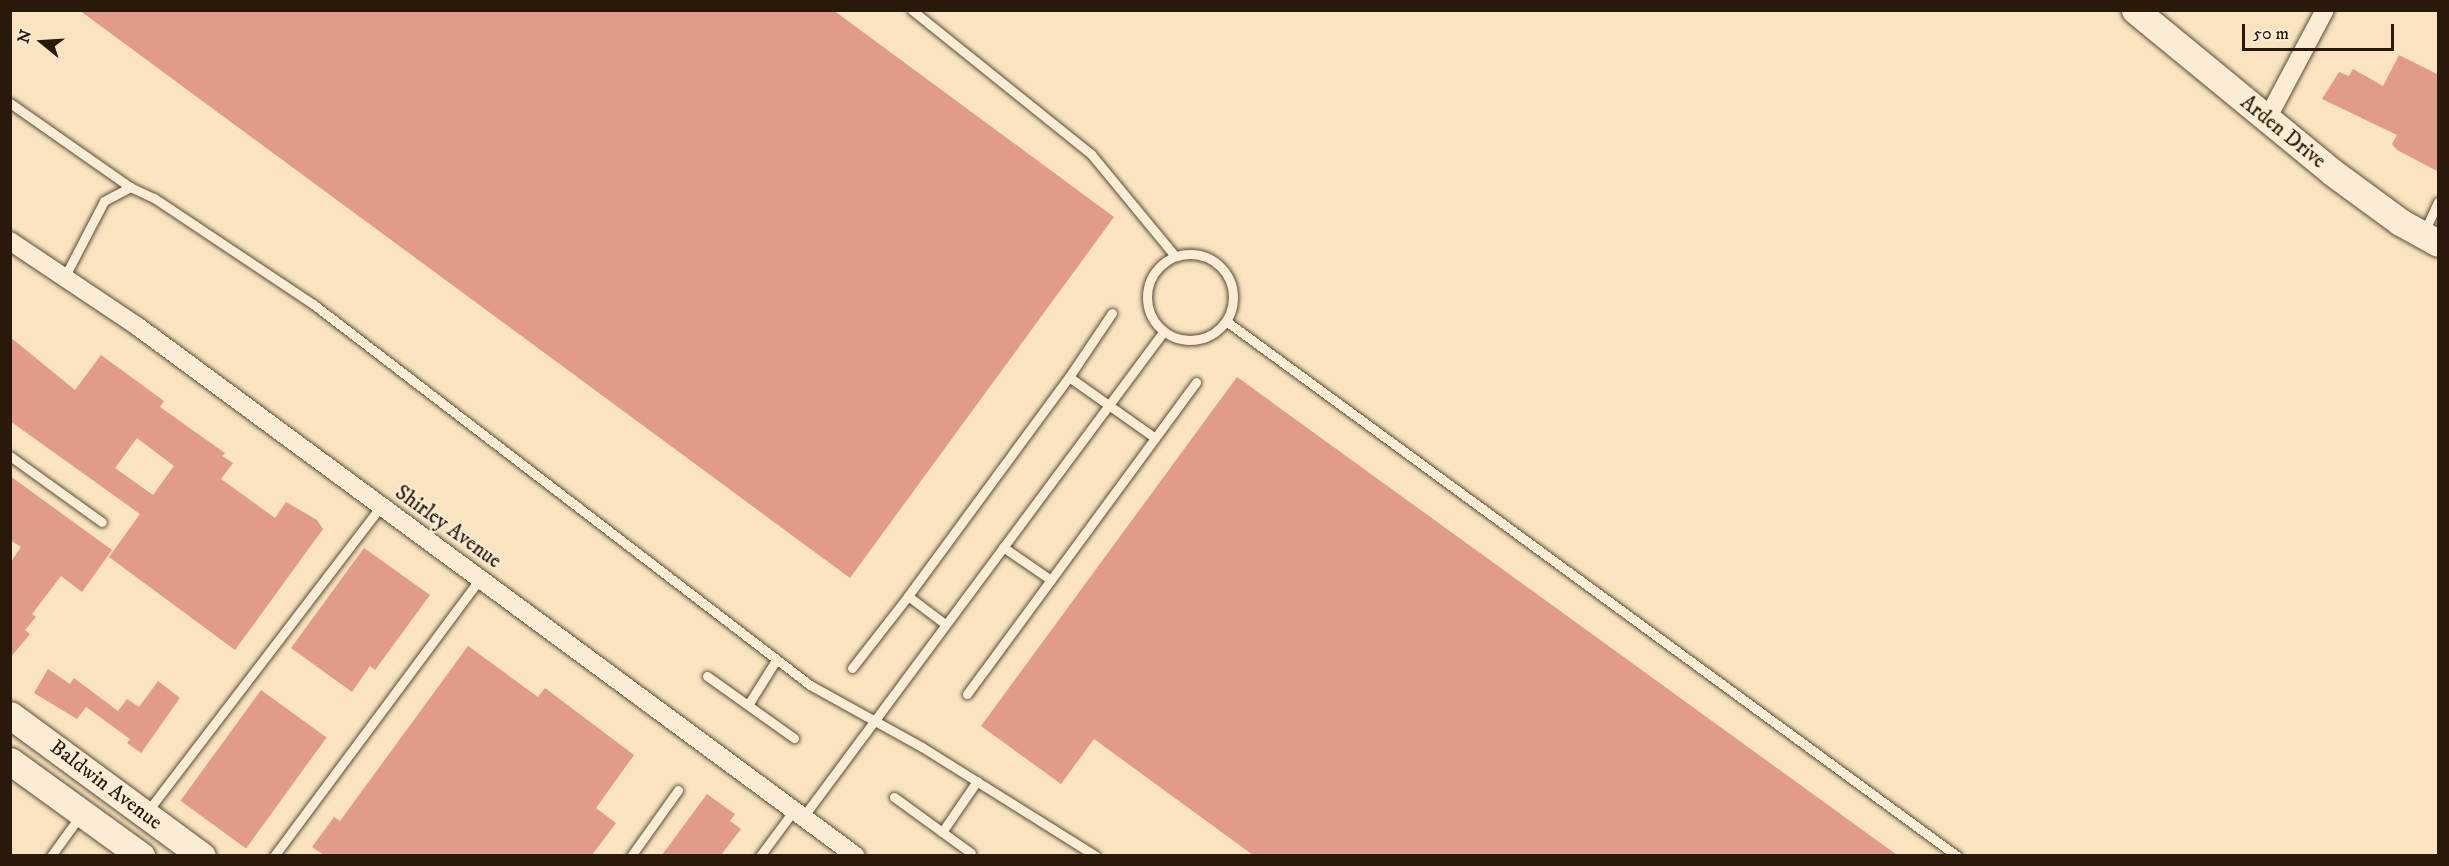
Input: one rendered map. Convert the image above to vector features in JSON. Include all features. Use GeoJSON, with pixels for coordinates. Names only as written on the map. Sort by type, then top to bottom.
{"type":"FeatureCollection","features":[{"type":"Feature","properties":{"kind":"main road","name":"Arden Drive"},"geometry":{"type":"LineString","coordinates":[[2140,12],[2332,172],[2431,239]]}},
{"type":"Feature","properties":{"kind":"main road","name":"Baldwin Avenue"},"geometry":{"type":"LineString","coordinates":[[10,714],[202,855]]}},
{"type":"Feature","properties":{"kind":"main road","name":"Baldwin Avenue"},"geometry":{"type":"LineString","coordinates":[[10,761],[141,855]]}},
{"type":"Feature","properties":{"kind":"street"},"geometry":{"type":"LineString","coordinates":[[2267,119],[2325,10]]}},
{"type":"Feature","properties":{"kind":"street","name":"Shirley Avenue"},"geometry":{"type":"LineString","coordinates":[[10,241],[137,326],[856,855]]}},
{"type":"Feature","properties":{"kind":"lane"},"geometry":{"type":"LineString","coordinates":[[912,10],[1091,154],[1175,256]]}},
{"type":"Feature","properties":{"kind":"lane"},"geometry":{"type":"LineString","coordinates":[[10,103],[130,187],[234,247],[313,304],[810,685],[875,718],[1096,855]]}},
{"type":"Feature","properties":{"kind":"lane"},"geometry":{"type":"LineString","coordinates":[[64,278],[104,201],[130,187]]}},
{"type":"Feature","properties":{"kind":"lane"},"geometry":{"type":"LineString","coordinates":[[2431,239],[2439,202]]}},
{"type":"Feature","properties":{"kind":"lane"},"geometry":{"type":"LineString","coordinates":[[1204,255],[1226,272],[1234,299],[1226,321],[1198,340],[1184,340],[1164,331],[1151,315],[1148,286],[1154,273],[1175,256],[1204,255]]}},
{"type":"Feature","properties":{"kind":"lane"},"geometry":{"type":"LineString","coordinates":[[852,668],[908,596],[1069,377],[1112,313]]}},
{"type":"Feature","properties":{"kind":"lane"},"geometry":{"type":"LineString","coordinates":[[1226,321],[1957,855]]}},
{"type":"Feature","properties":{"kind":"lane"},"geometry":{"type":"LineString","coordinates":[[760,855],[799,814],[875,718],[1164,331]]}},
{"type":"Feature","properties":{"kind":"lane"},"geometry":{"type":"LineString","coordinates":[[1069,377],[1155,438]]}},
{"type":"Feature","properties":{"kind":"lane"},"geometry":{"type":"LineString","coordinates":[[967,694],[1196,382]]}},
{"type":"Feature","properties":{"kind":"lane"},"geometry":{"type":"LineString","coordinates":[[10,456],[102,522]]}},
{"type":"Feature","properties":{"kind":"lane"},"geometry":{"type":"LineString","coordinates":[[146,814],[381,506]]}},
{"type":"Feature","properties":{"kind":"lane"},"geometry":{"type":"LineString","coordinates":[[1003,547],[1051,580]]}},
{"type":"Feature","properties":{"kind":"lane"},"geometry":{"type":"LineString","coordinates":[[274,855],[480,579]]}},
{"type":"Feature","properties":{"kind":"lane"},"geometry":{"type":"LineString","coordinates":[[908,596],[945,624]]}},
{"type":"Feature","properties":{"kind":"lane"},"geometry":{"type":"LineString","coordinates":[[748,705],[776,660]]}},
{"type":"Feature","properties":{"kind":"lane"},"geometry":{"type":"LineString","coordinates":[[707,676],[794,738]]}},
{"type":"Feature","properties":{"kind":"lane"},"geometry":{"type":"LineString","coordinates":[[942,832],[977,781]]}},
{"type":"Feature","properties":{"kind":"lane"},"geometry":{"type":"LineString","coordinates":[[630,855],[678,790]]}},
{"type":"Feature","properties":{"kind":"lane"},"geometry":{"type":"LineString","coordinates":[[894,797],[971,853]]}},
{"type":"Feature","properties":{"kind":"lane"},"geometry":{"type":"LineString","coordinates":[[51,855],[82,813]]}},
{"type":"Feature","properties":{"kind":"building"},"geometry":{"type":"Polygon","coordinates":[[[79,10],[833,10],[1114,217],[850,578],[79,10]]]}},
{"type":"Feature","properties":{"kind":"building"},"geometry":{"type":"Polygon","coordinates":[[[2399,55],[2439,75],[2439,172],[2397,150],[2392,144],[2397,135],[2322,99],[2339,72],[2349,76],[2353,69],[2383,86],[2399,55]]]}},
{"type":"Feature","properties":{"kind":"building"},"geometry":{"type":"Polygon","coordinates":[[[10,337],[75,390],[101,355],[164,401],[160,407],[225,453],[222,456],[233,463],[221,479],[275,518],[286,502],[317,520],[323,529],[235,650],[109,557],[140,514],[10,421],[10,337]],[[137,438],[115,468],[153,495],[174,466],[137,438]]]}},
{"type":"Feature","properties":{"kind":"building"},"geometry":{"type":"Polygon","coordinates":[[[1237,377],[1897,855],[1253,855],[1094,739],[1061,784],[981,726],[1237,377]]]}},
{"type":"Feature","properties":{"kind":"building"},"geometry":{"type":"Polygon","coordinates":[[[10,476],[112,550],[82,592],[61,576],[32,614],[36,617],[25,630],[30,634],[10,658],[10,563],[21,547],[10,540],[10,476]]]}},
{"type":"Feature","properties":{"kind":"building"},"geometry":{"type":"Polygon","coordinates":[[[364,548],[430,595],[375,670],[370,666],[352,692],[291,648],[364,548]]]}},
{"type":"Feature","properties":{"kind":"building"},"geometry":{"type":"Polygon","coordinates":[[[468,646],[538,697],[545,688],[634,755],[596,808],[616,823],[592,855],[324,855],[312,847],[334,817],[340,821],[468,646]]]}},
{"type":"Feature","properties":{"kind":"building"},"geometry":{"type":"Polygon","coordinates":[[[48,669],[70,684],[74,678],[118,711],[127,699],[139,707],[158,681],[180,698],[141,753],[127,743],[130,739],[86,707],[77,719],[34,693],[48,669]]]}},
{"type":"Feature","properties":{"kind":"building"},"geometry":{"type":"Polygon","coordinates":[[[261,690],[327,738],[246,848],[180,801],[261,690]]]}},
{"type":"Feature","properties":{"kind":"building"},"geometry":{"type":"Polygon","coordinates":[[[707,794],[735,814],[730,821],[741,829],[721,855],[662,855],[707,794]]]}}]}
